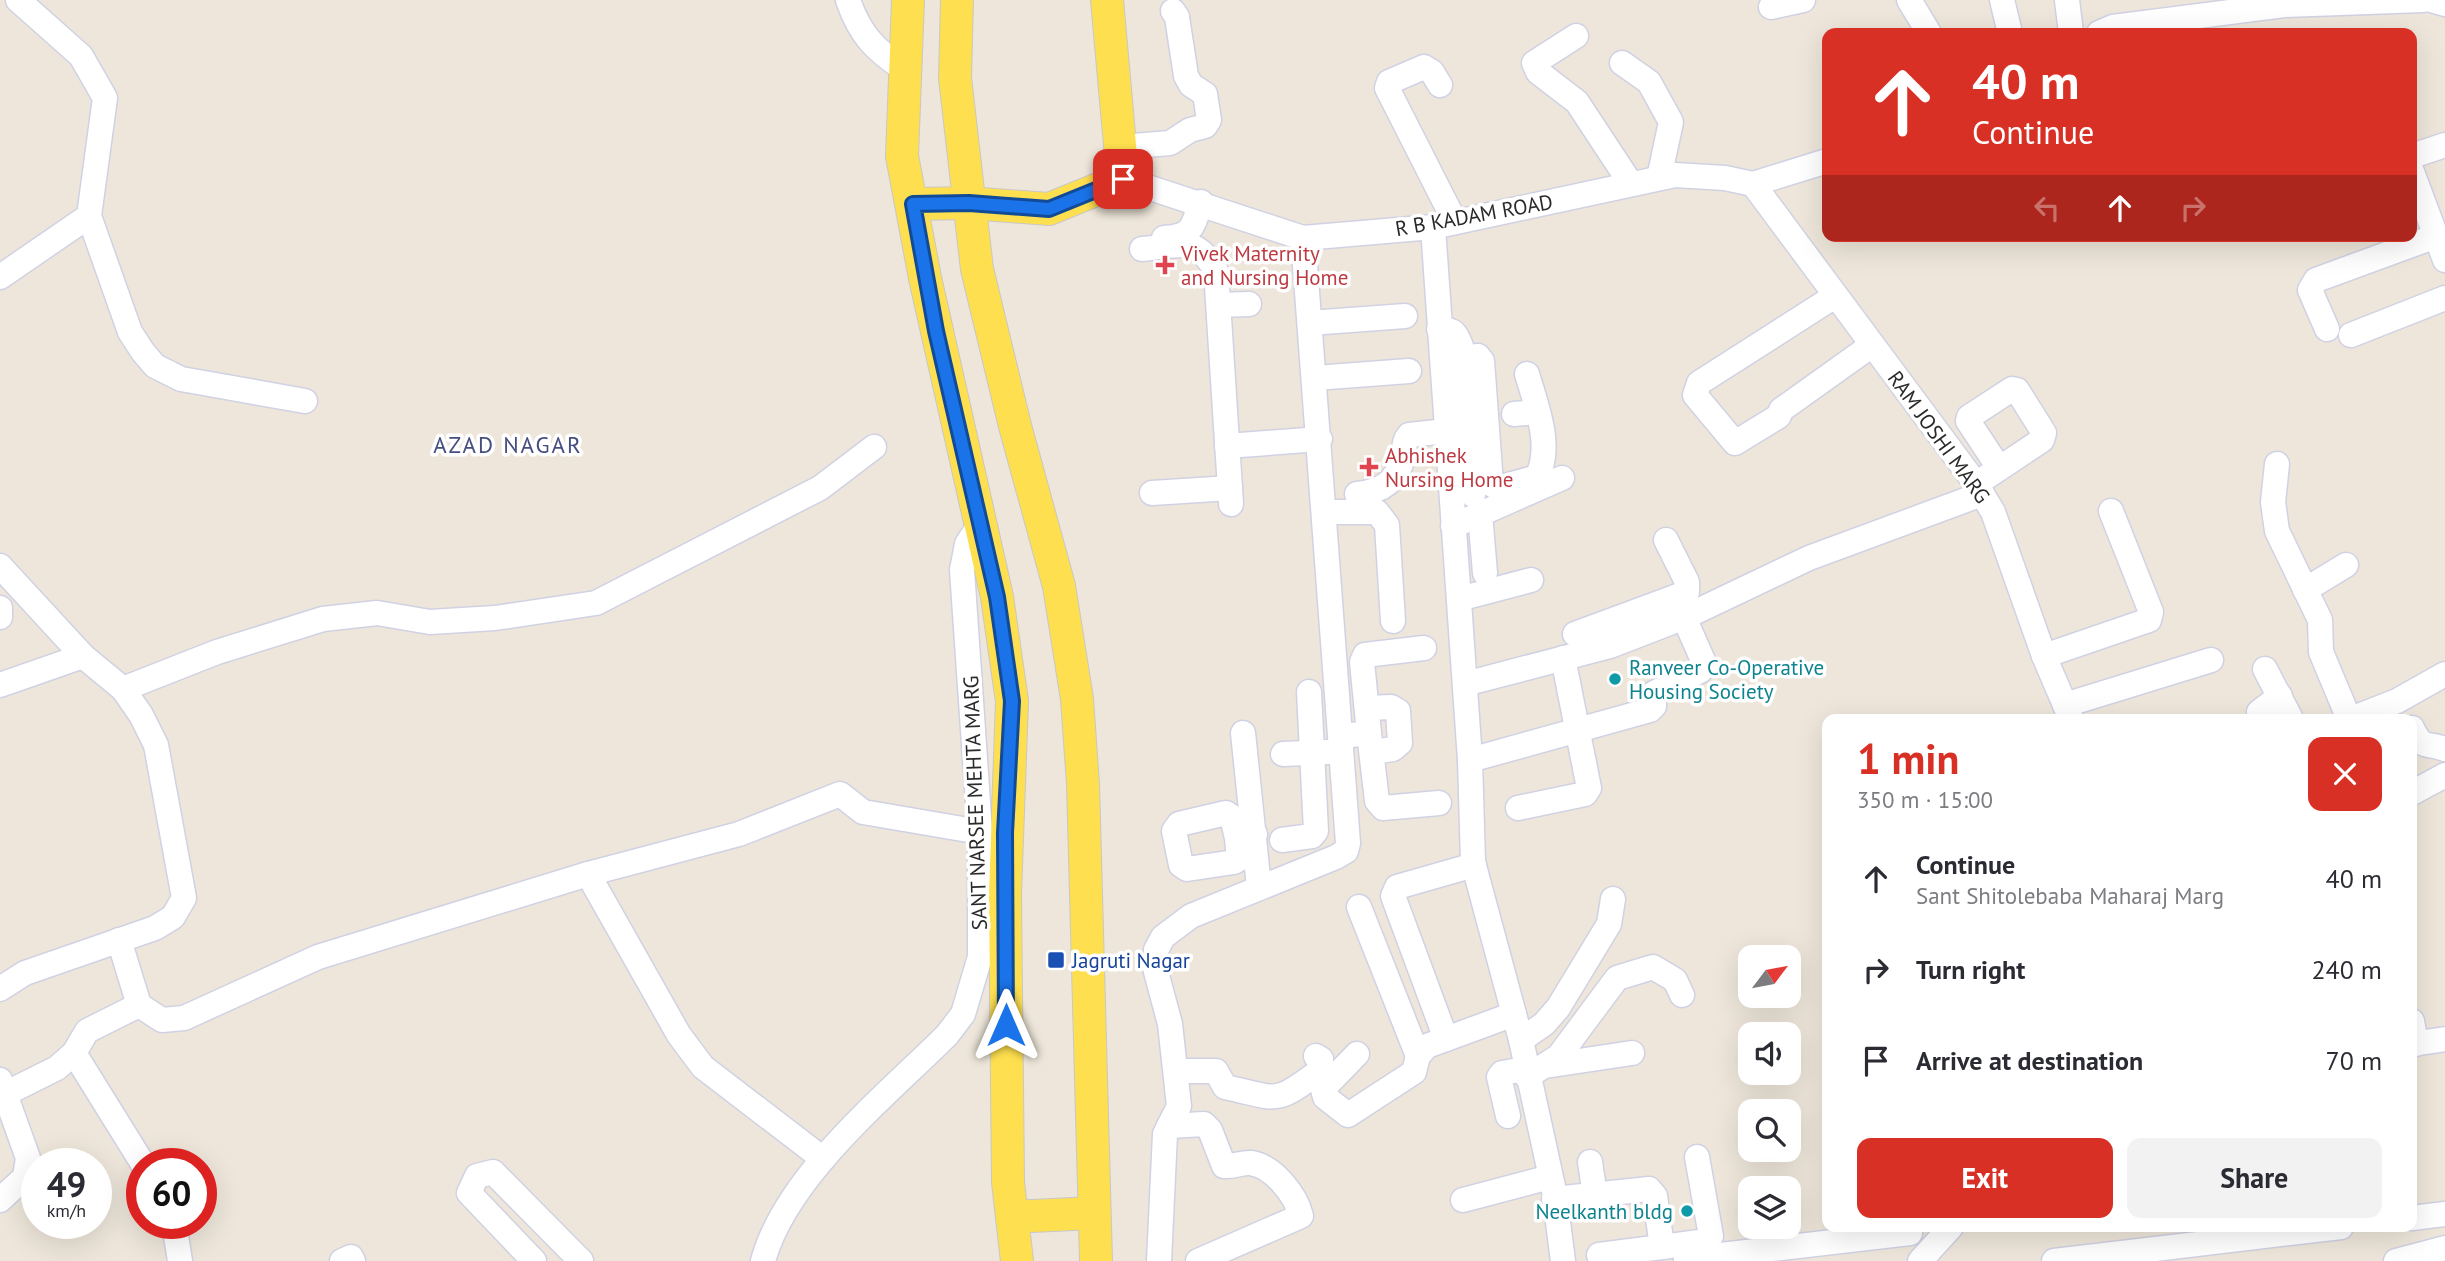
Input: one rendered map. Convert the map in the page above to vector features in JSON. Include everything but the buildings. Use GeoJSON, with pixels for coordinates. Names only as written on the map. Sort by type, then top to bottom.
{"type":"FeatureCollection","features":[{"type":"Feature","properties":{"kind":"main road"},"geometry":{"type":"LineString","coordinates":[[908,0],[902,156],[925,278],[997,597],[1012,701],[1005,894],[1008,1182],[1017,1261]]}},
{"type":"Feature","properties":{"kind":"main road"},"geometry":{"type":"LineString","coordinates":[[957,0],[955,78],[977,269],[1015,426],[1059,586],[1077,699],[1083,784],[1096,1261]]}},
{"type":"Feature","properties":{"kind":"main road"},"geometry":{"type":"LineString","coordinates":[[913,204],[969,203],[1049,209],[1123,179],[1107,0]]}},
{"type":"Feature","properties":{"kind":"main road"},"geometry":{"type":"LineString","coordinates":[[925,278],[977,269]]}},
{"type":"Feature","properties":{"kind":"main road"},"geometry":{"type":"LineString","coordinates":[[1012,1217],[1094,1213]]}},
{"type":"Feature","properties":{"kind":"street"},"geometry":{"type":"LineString","coordinates":[[18,0],[81,56],[105,98],[89,216],[130,332],[155,366],[181,379],[305,401]]}},
{"type":"Feature","properties":{"kind":"street"},"geometry":{"type":"LineString","coordinates":[[848,0],[854,18],[874,49],[905,70]]}},
{"type":"Feature","properties":{"kind":"street"},"geometry":{"type":"LineString","coordinates":[[1771,7],[1803,0]]}},
{"type":"Feature","properties":{"kind":"street"},"geometry":{"type":"LineString","coordinates":[[1909,0],[1926,28]]}},
{"type":"Feature","properties":{"kind":"street"},"geometry":{"type":"LineString","coordinates":[[2002,0],[2009,28]]}},
{"type":"Feature","properties":{"kind":"street"},"geometry":{"type":"LineString","coordinates":[[2067,0],[2070,28]]}},
{"type":"Feature","properties":{"kind":"street"},"geometry":{"type":"LineString","coordinates":[[2111,28],[2284,5],[2423,0]]}},
{"type":"Feature","properties":{"kind":"street"},"geometry":{"type":"LineString","coordinates":[[2431,0],[2445,4]]}},
{"type":"Feature","properties":{"kind":"street"},"geometry":{"type":"LineString","coordinates":[[1121,147],[1170,143],[1190,130],[1205,126],[1209,120],[1205,94],[1191,85],[1186,76],[1177,17],[1173,11]]}},
{"type":"Feature","properties":{"kind":"street"},"geometry":{"type":"LineString","coordinates":[[1576,36],[1534,63],[1538,72],[1577,102],[1631,184]]}},
{"type":"Feature","properties":{"kind":"street"},"geometry":{"type":"LineString","coordinates":[[1622,64],[1648,82],[1671,122],[1659,178]]}},
{"type":"Feature","properties":{"kind":"street"},"geometry":{"type":"LineString","coordinates":[[1440,85],[1432,72],[1424,67],[1388,82],[1387,88],[1444,225],[1438,329],[1465,684],[1474,865],[1521,1040],[1532,1071],[1535,1109],[1552,1188],[1563,1261]]}},
{"type":"Feature","properties":{"kind":"street"},"geometry":{"type":"LineString","coordinates":[[2417,154],[2445,145]]}},
{"type":"Feature","properties":{"kind":"street","name":"R B KADAM ROAD"},"geometry":{"type":"LineString","coordinates":[[1123,179],[1201,202],[1303,239],[1444,225],[1675,175],[1725,178],[1753,184],[1822,163]]}},
{"type":"Feature","properties":{"kind":"street","name":"RAM JOSHI MARG"},"geometry":{"type":"LineString","coordinates":[[1753,184],[1979,489],[1993,512],[2044,656],[2068,712]]}},
{"type":"Feature","properties":{"kind":"street"},"geometry":{"type":"LineString","coordinates":[[2417,185],[2445,260]]}},
{"type":"Feature","properties":{"kind":"street"},"geometry":{"type":"LineString","coordinates":[[1186,240],[1201,202]]}},
{"type":"Feature","properties":{"kind":"street"},"geometry":{"type":"LineString","coordinates":[[0,277],[89,216]]}},
{"type":"Feature","properties":{"kind":"street"},"geometry":{"type":"LineString","coordinates":[[2436,236],[2316,280],[2310,290],[2339,332],[2445,298]]}},
{"type":"Feature","properties":{"kind":"street"},"geometry":{"type":"LineString","coordinates":[[1159,1261],[1165,1133],[1174,1116],[1176,1071],[1170,1024],[1155,968],[1156,950],[1163,937],[1176,925],[1346,850],[1348,842],[1343,744],[1340,500],[1322,377],[1310,323],[1303,239]]}},
{"type":"Feature","properties":{"kind":"street"},"geometry":{"type":"LineString","coordinates":[[1151,244],[1186,240],[1206,253],[1216,271],[1230,496],[1152,493]]}},
{"type":"Feature","properties":{"kind":"street"},"geometry":{"type":"LineString","coordinates":[[1835,296],[1699,383],[1695,395],[1735,443],[1779,415],[1782,410],[1872,345]]}},
{"type":"Feature","properties":{"kind":"street"},"geometry":{"type":"LineString","coordinates":[[1219,306],[1249,304]]}},
{"type":"Feature","properties":{"kind":"street"},"geometry":{"type":"LineString","coordinates":[[1310,323],[1405,316]]}},
{"type":"Feature","properties":{"kind":"street"},"geometry":{"type":"LineString","coordinates":[[1438,329],[1450,329],[1456,333],[1462,358],[1485,573]]}},
{"type":"Feature","properties":{"kind":"street"},"geometry":{"type":"LineString","coordinates":[[1462,358],[1478,356],[1482,361],[1491,484],[1498,488],[1512,487],[1536,477],[1541,468],[1543,438],[1526,413],[1527,374]]}},
{"type":"Feature","properties":{"kind":"street"},"geometry":{"type":"LineString","coordinates":[[1322,377],[1409,371]]}},
{"type":"Feature","properties":{"kind":"street"},"geometry":{"type":"LineString","coordinates":[[1322,377],[1320,439],[1340,500]]}},
{"type":"Feature","properties":{"kind":"street"},"geometry":{"type":"LineString","coordinates":[[1340,500],[1375,493],[1389,485],[1403,460],[1405,440],[1409,435],[1446,431]]}},
{"type":"Feature","properties":{"kind":"street"},"geometry":{"type":"LineString","coordinates":[[1227,446],[1320,439]]}},
{"type":"Feature","properties":{"kind":"street"},"geometry":{"type":"LineString","coordinates":[[123,689],[217,652],[323,619],[377,613],[430,622],[495,618],[596,603],[820,488],[874,447]]}},
{"type":"Feature","properties":{"kind":"street"},"geometry":{"type":"LineString","coordinates":[[2277,464],[2273,502],[2277,531],[2320,620],[2321,652],[2348,714]]}},
{"type":"Feature","properties":{"kind":"street"},"geometry":{"type":"LineString","coordinates":[[1465,684],[1563,658],[1605,635],[1809,558],[1979,489],[1999,468]]}},
{"type":"Feature","properties":{"kind":"street"},"geometry":{"type":"LineString","coordinates":[[1453,526],[1476,505],[1562,478]]}},
{"type":"Feature","properties":{"kind":"street"},"geometry":{"type":"LineString","coordinates":[[1340,500],[1377,512],[1387,526],[1393,621]]}},
{"type":"Feature","properties":{"kind":"street"},"geometry":{"type":"LineString","coordinates":[[2044,656],[2149,620],[2151,612],[2111,511]]}},
{"type":"Feature","properties":{"kind":"street","name":"SANT NARSEE MEHTA MARG"},"geometry":{"type":"LineString","coordinates":[[763,1261],[792,1199],[823,1159],[947,1035],[963,1014],[980,957],[980,832],[962,570],[967,544],[979,526]]}},
{"type":"Feature","properties":{"kind":"street"},"geometry":{"type":"LineString","coordinates":[[1470,760],[1650,710],[1654,706],[1654,692],[1700,671],[1705,665],[1680,607],[1687,592],[1687,582],[1666,540]]}},
{"type":"Feature","properties":{"kind":"street"},"geometry":{"type":"LineString","coordinates":[[2305,590],[2346,565]]}},
{"type":"Feature","properties":{"kind":"street"},"geometry":{"type":"LineString","coordinates":[[0,566],[83,656],[123,689],[142,715],[156,745],[184,898],[173,917],[155,928],[25,973],[0,989]]}},
{"type":"Feature","properties":{"kind":"street"},"geometry":{"type":"LineString","coordinates":[[1458,599],[1531,580]]}},
{"type":"Feature","properties":{"kind":"street"},"geometry":{"type":"LineString","coordinates":[[0,608],[0,617]]}},
{"type":"Feature","properties":{"kind":"street"},"geometry":{"type":"LineString","coordinates":[[1575,634],[1605,635]]}},
{"type":"Feature","properties":{"kind":"street"},"geometry":{"type":"LineString","coordinates":[[1424,648],[1365,655],[1362,662],[1377,802],[1383,808],[1439,803]]}},
{"type":"Feature","properties":{"kind":"street"},"geometry":{"type":"LineString","coordinates":[[0,685],[83,656]]}},
{"type":"Feature","properties":{"kind":"street"},"geometry":{"type":"LineString","coordinates":[[1518,808],[1585,794],[1589,788],[1563,658]]}},
{"type":"Feature","properties":{"kind":"street"},"geometry":{"type":"LineString","coordinates":[[2068,712],[2211,660]]}},
{"type":"Feature","properties":{"kind":"street"},"geometry":{"type":"LineString","coordinates":[[2265,669],[2289,714]]}},
{"type":"Feature","properties":{"kind":"street"},"geometry":{"type":"LineString","coordinates":[[2379,714],[2402,710],[2443,677]]}},
{"type":"Feature","properties":{"kind":"street"},"geometry":{"type":"LineString","coordinates":[[1282,839],[1312,836],[1316,831],[1314,753],[1308,692]]}},
{"type":"Feature","properties":{"kind":"street"},"geometry":{"type":"LineString","coordinates":[[2260,714],[2262,707],[2280,696]]}},
{"type":"Feature","properties":{"kind":"street"},"geometry":{"type":"LineString","coordinates":[[1244,733],[1246,836],[1259,887]]}},
{"type":"Feature","properties":{"kind":"street"},"geometry":{"type":"LineString","coordinates":[[2417,739],[2427,748],[2445,749]]}},
{"type":"Feature","properties":{"kind":"street"},"geometry":{"type":"LineString","coordinates":[[1283,754],[1314,753],[1343,744],[1371,742]]}},
{"type":"Feature","properties":{"kind":"street"},"geometry":{"type":"LineString","coordinates":[[2417,790],[2445,775]]}},
{"type":"Feature","properties":{"kind":"street"},"geometry":{"type":"LineString","coordinates":[[119,940],[139,1005],[162,1020],[184,1018],[318,957],[588,874],[739,834],[840,794],[863,812],[980,832]]}},
{"type":"Feature","properties":{"kind":"street"},"geometry":{"type":"LineString","coordinates":[[1447,1039],[1393,896],[1397,887],[1474,865]]}},
{"type":"Feature","properties":{"kind":"street"},"geometry":{"type":"LineString","coordinates":[[588,874],[679,1035],[704,1067],[823,1159]]}},
{"type":"Feature","properties":{"kind":"street"},"geometry":{"type":"LineString","coordinates":[[1521,1040],[1544,1024],[1563,1000],[1609,924],[1612,899]]}},
{"type":"Feature","properties":{"kind":"street"},"geometry":{"type":"LineString","coordinates":[[1359,907],[1418,1056]]}},
{"type":"Feature","properties":{"kind":"street"},"geometry":{"type":"LineString","coordinates":[[1532,1071],[1570,1044],[1617,978],[1653,967],[1675,981],[1682,995]]}},
{"type":"Feature","properties":{"kind":"street"},"geometry":{"type":"LineString","coordinates":[[0,1200],[25,1177],[28,1158],[2,1087],[57,1068],[74,1053],[87,1031],[139,1005]]}},
{"type":"Feature","properties":{"kind":"street"},"geometry":{"type":"LineString","coordinates":[[1357,1054],[1323,1089],[1325,1097],[1348,1115],[1414,1072],[1418,1056],[1427,1046],[1514,1014]]}},
{"type":"Feature","properties":{"kind":"street"},"geometry":{"type":"LineString","coordinates":[[2417,1036],[2445,1040]]}},
{"type":"Feature","properties":{"kind":"street"},"geometry":{"type":"LineString","coordinates":[[74,1053],[133,1148]]}},
{"type":"Feature","properties":{"kind":"street"},"geometry":{"type":"LineString","coordinates":[[1535,1109],[1499,1118],[1499,1077],[1502,1073],[1532,1071],[1632,1053]]}},
{"type":"Feature","properties":{"kind":"street"},"geometry":{"type":"LineString","coordinates":[[1176,1071],[1216,1071],[1226,1087],[1277,1098],[1289,1095],[1318,1072],[1321,1059],[1316,1056]]}},
{"type":"Feature","properties":{"kind":"street"},"geometry":{"type":"LineString","coordinates":[[1174,1116],[1204,1124],[1210,1130],[1224,1166],[1234,1167],[1248,1163],[1266,1167],[1298,1203],[1301,1216],[1198,1261]]}},
{"type":"Feature","properties":{"kind":"street"},"geometry":{"type":"LineString","coordinates":[[1665,1254],[1707,1241],[1711,1236],[1697,1157]]}},
{"type":"Feature","properties":{"kind":"street"},"geometry":{"type":"LineString","coordinates":[[1590,1162],[1595,1195]]}},
{"type":"Feature","properties":{"kind":"street"},"geometry":{"type":"LineString","coordinates":[[534,1261],[469,1193],[477,1175],[493,1172],[581,1261]]}},
{"type":"Feature","properties":{"kind":"street"},"geometry":{"type":"LineString","coordinates":[[1463,1200],[1552,1188],[1595,1195],[1649,1189],[1654,1195],[1665,1254]]}},
{"type":"Feature","properties":{"kind":"street"},"geometry":{"type":"LineString","coordinates":[[2417,1217],[2445,1214]]}},
{"type":"Feature","properties":{"kind":"street"},"geometry":{"type":"LineString","coordinates":[[1932,1256],[1948,1232]]}},
{"type":"Feature","properties":{"kind":"street"},"geometry":{"type":"LineString","coordinates":[[2054,1261],[2299,1232]]}},
{"type":"Feature","properties":{"kind":"street"},"geometry":{"type":"LineString","coordinates":[[1599,1255],[1665,1254],[1910,1233]]}},
{"type":"Feature","properties":{"kind":"street"},"geometry":{"type":"LineString","coordinates":[[177,1239],[180,1261]]}},
{"type":"Feature","properties":{"kind":"street"},"geometry":{"type":"LineString","coordinates":[[2396,1261],[2445,1248]]}},
{"type":"Feature","properties":{"kind":"street"},"geometry":{"type":"LineString","coordinates":[[342,1261],[351,1257],[353,1261]]}},
{"type":"Feature","properties":{"kind":"place","name":"Vivek Maternity and Nursing Home"},"geometry":{"type":"Point","coordinates":[1165,265]}},
{"type":"Feature","properties":{"kind":"place","name":"Abhishek Nursing Home"},"geometry":{"type":"Point","coordinates":[1369,467]}},
{"type":"Feature","properties":{"kind":"place","name":"Ranveer Co-Operative Housing Society"},"geometry":{"type":"Point","coordinates":[1615,679]}},
{"type":"Feature","properties":{"kind":"place","name":"Jagruti Nagar"},"geometry":{"type":"Point","coordinates":[1056,960]}},
{"type":"Feature","properties":{"kind":"place","name":"Neelkanth bldg"},"geometry":{"type":"Point","coordinates":[1687,1211]}},
{"type":"Feature","properties":{"kind":"district","name":"AZAD NAGAR"},"geometry":{"type":"Point","coordinates":[508,444]}},
{"type":"Feature","properties":{"kind":"route"},"geometry":{"type":"LineString","coordinates":[[1006,1025],[1005,833],[1012,701],[997,597],[936,331],[913,204],[969,203],[1049,209],[1123,179]]}}]}
